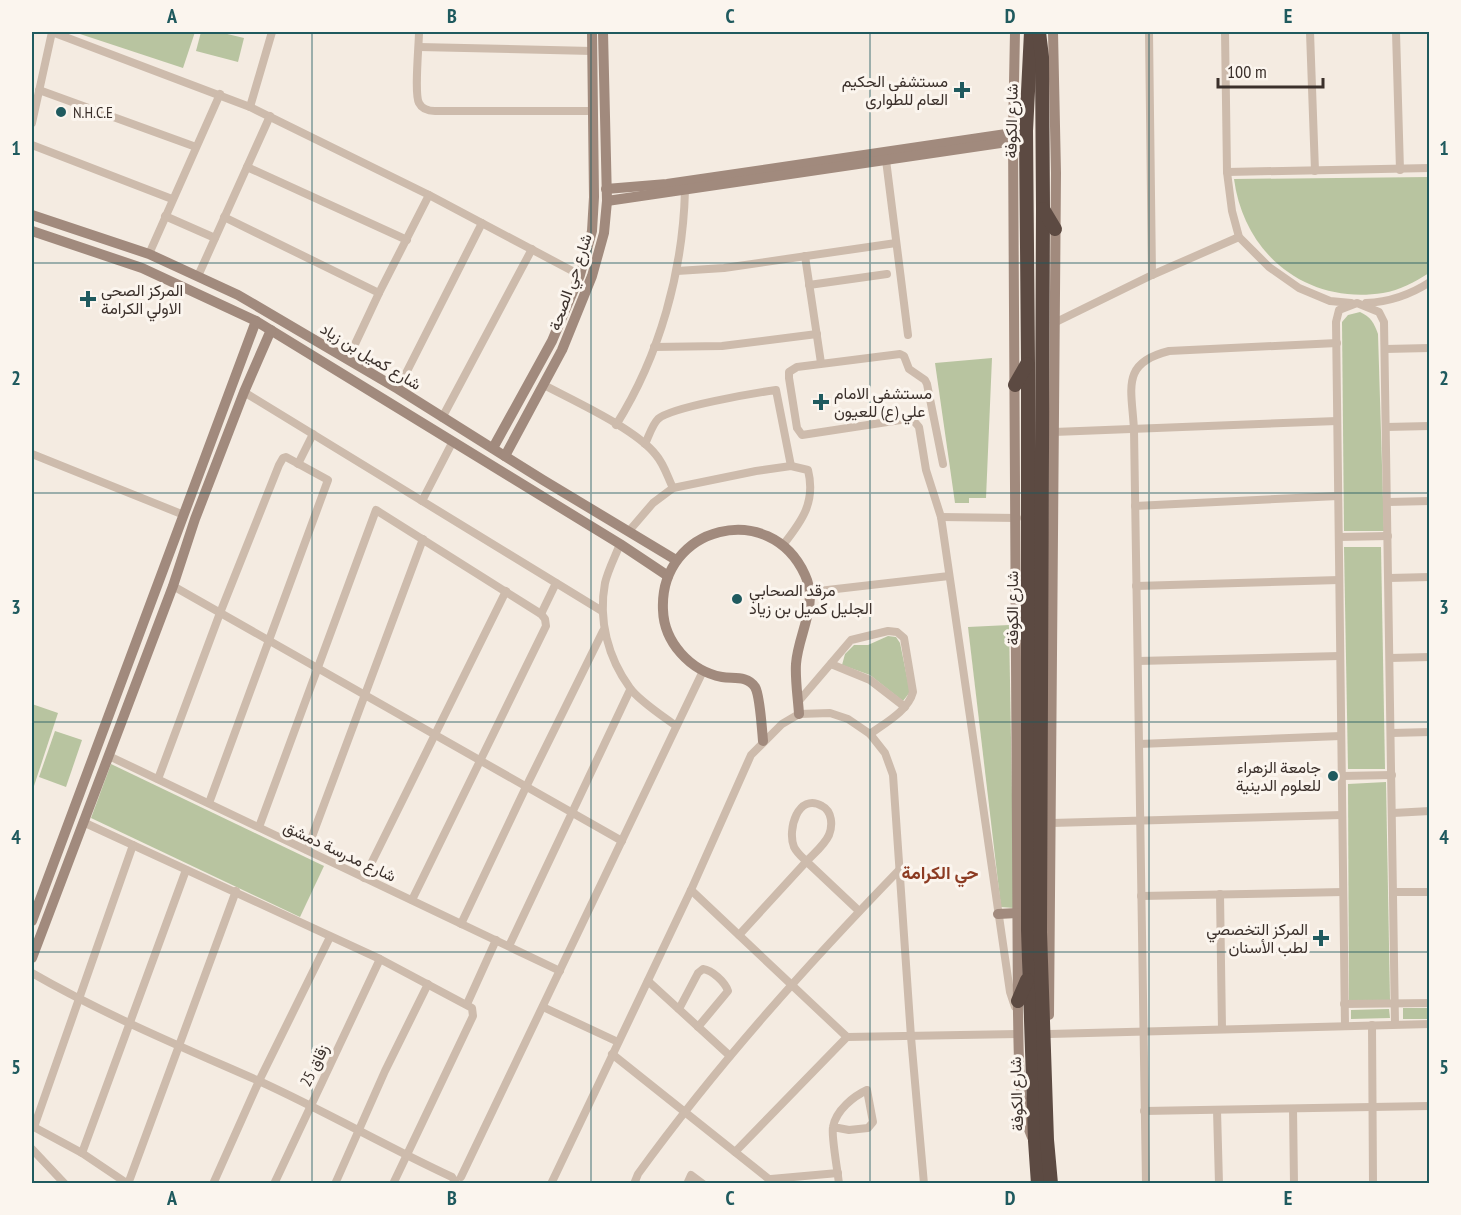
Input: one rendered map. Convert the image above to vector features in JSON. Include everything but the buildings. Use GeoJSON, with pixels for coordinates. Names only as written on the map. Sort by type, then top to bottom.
{"type":"FeatureCollection","features":[{"type":"Feature","properties":{"kind":"highway"},"geometry":{"type":"LineString","coordinates":[[1024,32],[1035,58]]}},
{"type":"Feature","properties":{"kind":"highway","name":"شارع الكوفة"},"geometry":{"type":"LineString","coordinates":[[1030,32],[1035,58],[1043,209],[1040,733],[1041,1141],[1038,1184]]}},
{"type":"Feature","properties":{"kind":"highway","name":"شارع الكوفة"},"geometry":{"type":"LineString","coordinates":[[1039,32],[1026,142],[1028,362],[1040,733],[1029,975],[1041,1141],[1051,1184]]}},
{"type":"Feature","properties":{"kind":"highway"},"geometry":{"type":"LineString","coordinates":[[1035,58],[1047,32]]}},
{"type":"Feature","properties":{"kind":"highway"},"geometry":{"type":"LineString","coordinates":[[1043,209],[1055,230]]}},
{"type":"Feature","properties":{"kind":"highway"},"geometry":{"type":"LineString","coordinates":[[1015,385],[1028,362]]}},
{"type":"Feature","properties":{"kind":"highway"},"geometry":{"type":"LineString","coordinates":[[1041,383],[1054,406]]}},
{"type":"Feature","properties":{"kind":"highway"},"geometry":{"type":"LineString","coordinates":[[1017,715],[1040,733]]}},
{"type":"Feature","properties":{"kind":"highway"},"geometry":{"type":"LineString","coordinates":[[1040,932],[1050,914]]}},
{"type":"Feature","properties":{"kind":"highway"},"geometry":{"type":"LineString","coordinates":[[1018,1007],[1029,975]]}},
{"type":"Feature","properties":{"kind":"main road","name":"شارع حي الصحة"},"geometry":{"type":"LineString","coordinates":[[493,448],[552,341],[580,274],[592,231],[594,178],[592,32]]}},
{"type":"Feature","properties":{"kind":"main road","name":"شارع حي الصحة"},"geometry":{"type":"LineString","coordinates":[[506,456],[562,350],[592,276],[604,233],[606,195],[603,32]]}},
{"type":"Feature","properties":{"kind":"main road"},"geometry":{"type":"LineString","coordinates":[[1015,32],[1018,1034],[1023,1106],[1027,1124],[1041,1141],[1053,1117],[1049,1034],[1051,823],[1040,733],[1054,432],[1053,32]]}},
{"type":"Feature","properties":{"kind":"main road"},"geometry":{"type":"LineString","coordinates":[[662,188],[685,190],[886,160],[1014,137]]}},
{"type":"Feature","properties":{"kind":"main road"},"geometry":{"type":"LineString","coordinates":[[606,195],[1014,137]]}},
{"type":"Feature","properties":{"kind":"main road","name":"شارع كميل بن زياد"},"geometry":{"type":"LineString","coordinates":[[32,216],[148,254],[246,300],[398,389],[565,494],[676,560]]}},
{"type":"Feature","properties":{"kind":"main road","name":"شارع كميل بن زياد"},"geometry":{"type":"LineString","coordinates":[[32,231],[142,268],[256,321],[620,544],[668,576]]}},
{"type":"Feature","properties":{"kind":"main road"},"geometry":{"type":"LineString","coordinates":[[180,285],[193,274]]}},
{"type":"Feature","properties":{"kind":"main road"},"geometry":{"type":"LineString","coordinates":[[210,300],[212,290],[217,285]]}},
{"type":"Feature","properties":{"kind":"main road"},"geometry":{"type":"LineString","coordinates":[[32,921],[256,321]]}},
{"type":"Feature","properties":{"kind":"main road"},"geometry":{"type":"LineString","coordinates":[[32,958],[36,931],[48,914],[173,586],[195,519],[244,392],[271,330]]}},
{"type":"Feature","properties":{"kind":"main road"},"geometry":{"type":"LineString","coordinates":[[552,341],[554,349],[562,350]]}},
{"type":"Feature","properties":{"kind":"main road"},"geometry":{"type":"LineString","coordinates":[[542,360],[547,358],[552,360],[554,367]]}},
{"type":"Feature","properties":{"kind":"main road"},"geometry":{"type":"LineString","coordinates":[[533,492],[541,491],[543,480]]}},
{"type":"Feature","properties":{"kind":"main road"},"geometry":{"type":"LineString","coordinates":[[556,506],[554,499],[556,495],[565,494]]}},
{"type":"Feature","properties":{"kind":"main road"},"geometry":{"type":"LineString","coordinates":[[184,515],[195,519]]}},
{"type":"Feature","properties":{"kind":"main road"},"geometry":{"type":"LineString","coordinates":[[763,741],[756,689],[750,682],[742,678],[722,677],[703,671],[675,647],[667,630],[663,612],[663,594],[668,576],[676,560],[690,546],[707,535],[727,530],[747,530],[766,535],[783,545],[797,560],[806,577],[810,592],[808,617],[796,665],[799,714]]}},
{"type":"Feature","properties":{"kind":"main road"},"geometry":{"type":"LineString","coordinates":[[36,908],[40,915],[48,914]]}},
{"type":"Feature","properties":{"kind":"main road"},"geometry":{"type":"LineString","coordinates":[[998,914],[1017,913]]}},
{"type":"Feature","properties":{"kind":"street"},"geometry":{"type":"LineString","coordinates":[[32,123],[52,32],[250,107],[429,195],[580,274]]}},
{"type":"Feature","properties":{"kind":"street"},"geometry":{"type":"LineString","coordinates":[[250,107],[272,32]]}},
{"type":"Feature","properties":{"kind":"street"},"geometry":{"type":"LineString","coordinates":[[419,32],[417,100],[424,109],[435,111],[593,111]]}},
{"type":"Feature","properties":{"kind":"street"},"geometry":{"type":"LineString","coordinates":[[1149,32],[1152,275]]}},
{"type":"Feature","properties":{"kind":"street"},"geometry":{"type":"LineString","coordinates":[[1225,32],[1227,172],[1232,211],[1239,237],[1269,267],[1299,288],[1330,301],[1357,303],[1396,298],[1418,290],[1430,282]]}},
{"type":"Feature","properties":{"kind":"street"},"geometry":{"type":"LineString","coordinates":[[1310,32],[1314,171]]}},
{"type":"Feature","properties":{"kind":"street"},"geometry":{"type":"LineString","coordinates":[[1396,32],[1400,170]]}},
{"type":"Feature","properties":{"kind":"street"},"geometry":{"type":"LineString","coordinates":[[419,47],[592,51]]}},
{"type":"Feature","properties":{"kind":"street"},"geometry":{"type":"LineString","coordinates":[[39,90],[196,147]]}},
{"type":"Feature","properties":{"kind":"street"},"geometry":{"type":"LineString","coordinates":[[148,254],[220,94]]}},
{"type":"Feature","properties":{"kind":"street"},"geometry":{"type":"LineString","coordinates":[[193,274],[215,238],[270,117]]}},
{"type":"Feature","properties":{"kind":"street"},"geometry":{"type":"LineString","coordinates":[[32,145],[172,198]]}},
{"type":"Feature","properties":{"kind":"street"},"geometry":{"type":"LineString","coordinates":[[886,160],[908,335]]}},
{"type":"Feature","properties":{"kind":"street"},"geometry":{"type":"LineString","coordinates":[[247,167],[407,240]]}},
{"type":"Feature","properties":{"kind":"street"},"geometry":{"type":"LineString","coordinates":[[1227,172],[1430,168]]}},
{"type":"Feature","properties":{"kind":"street"},"geometry":{"type":"LineString","coordinates":[[616,425],[629,405],[654,346],[677,271],[683,231],[685,190]]}},
{"type":"Feature","properties":{"kind":"street"},"geometry":{"type":"LineString","coordinates":[[348,359],[429,195]]}},
{"type":"Feature","properties":{"kind":"street"},"geometry":{"type":"LineString","coordinates":[[165,216],[215,238]]}},
{"type":"Feature","properties":{"kind":"street"},"geometry":{"type":"LineString","coordinates":[[224,217],[379,293]]}},
{"type":"Feature","properties":{"kind":"street"},"geometry":{"type":"LineString","coordinates":[[398,389],[482,223]]}},
{"type":"Feature","properties":{"kind":"street"},"geometry":{"type":"LineString","coordinates":[[1054,323],[1152,275],[1239,237]]}},
{"type":"Feature","properties":{"kind":"street"},"geometry":{"type":"LineString","coordinates":[[677,271],[724,268],[896,243]]}},
{"type":"Feature","properties":{"kind":"street"},"geometry":{"type":"LineString","coordinates":[[442,418],[532,249]]}},
{"type":"Feature","properties":{"kind":"street"},"geometry":{"type":"LineString","coordinates":[[805,256],[821,363]]}},
{"type":"Feature","properties":{"kind":"street"},"geometry":{"type":"LineString","coordinates":[[809,285],[887,274]]}},
{"type":"Feature","properties":{"kind":"street"},"geometry":{"type":"LineString","coordinates":[[1345,1026],[1336,315],[1339,310],[1357,303],[1375,309],[1383,316],[1385,349],[1395,1024]]}},
{"type":"Feature","properties":{"kind":"street"},"geometry":{"type":"LineString","coordinates":[[654,346],[722,346],[817,334]]}},
{"type":"Feature","properties":{"kind":"street"},"geometry":{"type":"LineString","coordinates":[[1146,1184],[1134,430],[1131,384],[1133,375],[1143,360],[1169,351],[1336,344]]}},
{"type":"Feature","properties":{"kind":"street"},"geometry":{"type":"LineString","coordinates":[[1385,349],[1430,348]]}},
{"type":"Feature","properties":{"kind":"street"},"geometry":{"type":"LineString","coordinates":[[943,464],[927,384],[909,369],[904,356],[900,354],[821,363],[794,368],[788,375],[798,431],[802,435],[808,436],[907,419],[913,420],[919,428],[926,470],[941,517],[1010,992],[1018,1007]]}},
{"type":"Feature","properties":{"kind":"street"},"geometry":{"type":"LineString","coordinates":[[544,385],[645,444],[657,456],[674,488]]}},
{"type":"Feature","properties":{"kind":"street"},"geometry":{"type":"LineString","coordinates":[[645,444],[658,419],[672,411],[776,390],[791,466]]}},
{"type":"Feature","properties":{"kind":"street"},"geometry":{"type":"LineString","coordinates":[[244,392],[602,611]]}},
{"type":"Feature","properties":{"kind":"street"},"geometry":{"type":"LineString","coordinates":[[1054,432],[1338,421]]}},
{"type":"Feature","properties":{"kind":"street"},"geometry":{"type":"LineString","coordinates":[[1386,427],[1430,426]]}},
{"type":"Feature","properties":{"kind":"street"},"geometry":{"type":"LineString","coordinates":[[298,464],[313,434]]}},
{"type":"Feature","properties":{"kind":"street"},"geometry":{"type":"LineString","coordinates":[[422,501],[452,443]]}},
{"type":"Feature","properties":{"kind":"street"},"geometry":{"type":"LineString","coordinates":[[32,454],[184,515]]}},
{"type":"Feature","properties":{"kind":"street"},"geometry":{"type":"LineString","coordinates":[[158,779],[220,613],[281,460],[286,457],[328,480],[209,803]]}},
{"type":"Feature","properties":{"kind":"street"},"geometry":{"type":"LineString","coordinates":[[629,531],[653,502],[674,488],[791,466],[808,470],[812,485],[803,519],[783,545]]}},
{"type":"Feature","properties":{"kind":"street"},"geometry":{"type":"LineString","coordinates":[[1135,506],[1338,496]]}},
{"type":"Feature","properties":{"kind":"street"},"geometry":{"type":"LineString","coordinates":[[1388,502],[1430,501]]}},
{"type":"Feature","properties":{"kind":"street"},"geometry":{"type":"LineString","coordinates":[[259,827],[376,510],[541,614],[546,626],[412,900]]}},
{"type":"Feature","properties":{"kind":"street"},"geometry":{"type":"LineString","coordinates":[[941,517],[1017,518]]}},
{"type":"Feature","properties":{"kind":"street"},"geometry":{"type":"LineString","coordinates":[[1339,537],[1388,536]]}},
{"type":"Feature","properties":{"kind":"street"},"geometry":{"type":"LineString","coordinates":[[307,850],[423,539]]}},
{"type":"Feature","properties":{"kind":"street"},"geometry":{"type":"LineString","coordinates":[[620,544],[605,581],[603,631],[616,664],[630,690],[676,726]]}},
{"type":"Feature","properties":{"kind":"street"},"geometry":{"type":"LineString","coordinates":[[810,592],[949,576]]}},
{"type":"Feature","properties":{"kind":"street"},"geometry":{"type":"LineString","coordinates":[[1389,578],[1430,577]]}},
{"type":"Feature","properties":{"kind":"street"},"geometry":{"type":"LineString","coordinates":[[1136,586],[1339,580]]}},
{"type":"Feature","properties":{"kind":"street"},"geometry":{"type":"LineString","coordinates":[[541,614],[556,583]]}},
{"type":"Feature","properties":{"kind":"street"},"geometry":{"type":"LineString","coordinates":[[173,586],[622,842]]}},
{"type":"Feature","properties":{"kind":"street"},"geometry":{"type":"LineString","coordinates":[[364,878],[506,591]]}},
{"type":"Feature","properties":{"kind":"street"},"geometry":{"type":"LineString","coordinates":[[461,924],[603,631]]}},
{"type":"Feature","properties":{"kind":"street"},"geometry":{"type":"LineString","coordinates":[[798,702],[851,640],[888,631],[897,632],[904,638],[913,692],[905,707],[870,734]]}},
{"type":"Feature","properties":{"kind":"street"},"geometry":{"type":"LineString","coordinates":[[1138,661],[1340,656]]}},
{"type":"Feature","properties":{"kind":"street"},"geometry":{"type":"LineString","coordinates":[[1390,658],[1430,657]]}},
{"type":"Feature","properties":{"kind":"street"},"geometry":{"type":"LineString","coordinates":[[831,664],[870,680],[905,707]]}},
{"type":"Feature","properties":{"kind":"street"},"geometry":{"type":"LineString","coordinates":[[32,973],[129,1024],[260,1081],[406,1156],[459,1180],[703,671]]}},
{"type":"Feature","properties":{"kind":"street"},"geometry":{"type":"LineString","coordinates":[[509,946],[630,690]]}},
{"type":"Feature","properties":{"kind":"street"},"geometry":{"type":"LineString","coordinates":[[551,1184],[691,890],[751,755],[782,724],[799,714],[830,713],[848,719],[870,734],[885,753],[893,775],[911,1037],[924,1184]]}},
{"type":"Feature","properties":{"kind":"street"},"geometry":{"type":"LineString","coordinates":[[1391,733],[1430,732]]}},
{"type":"Feature","properties":{"kind":"street"},"geometry":{"type":"LineString","coordinates":[[1139,744],[1341,736]]}},
{"type":"Feature","properties":{"kind":"street","name":"شارع مدرسة دمشق"},"geometry":{"type":"LineString","coordinates":[[109,756],[560,971]]}},
{"type":"Feature","properties":{"kind":"street"},"geometry":{"type":"LineString","coordinates":[[1342,776],[1392,775]]}},
{"type":"Feature","properties":{"kind":"street"},"geometry":{"type":"LineString","coordinates":[[739,935],[806,861],[825,842],[831,830],[829,814],[826,808],[816,803],[799,809],[792,825],[794,845],[799,854],[806,861],[859,911]]}},
{"type":"Feature","properties":{"kind":"street"},"geometry":{"type":"LineString","coordinates":[[1393,813],[1430,811]]}},
{"type":"Feature","properties":{"kind":"street"},"geometry":{"type":"LineString","coordinates":[[1051,823],[1342,815]]}},
{"type":"Feature","properties":{"kind":"street"},"geometry":{"type":"LineString","coordinates":[[83,822],[380,959],[472,1008],[473,1016],[393,1184]]}},
{"type":"Feature","properties":{"kind":"street"},"geometry":{"type":"LineString","coordinates":[[133,845],[33,1127],[82,1153],[128,1184],[236,891]]}},
{"type":"Feature","properties":{"kind":"street"},"geometry":{"type":"LineString","coordinates":[[634,1184],[638,1174],[682,1112],[792,985],[901,868]]}},
{"type":"Feature","properties":{"kind":"street"},"geometry":{"type":"LineString","coordinates":[[82,1153],[186,870]]}},
{"type":"Feature","properties":{"kind":"street"},"geometry":{"type":"LineString","coordinates":[[691,890],[847,1037],[1018,1034]]}},
{"type":"Feature","properties":{"kind":"street"},"geometry":{"type":"LineString","coordinates":[[1141,896],[1343,892]]}},
{"type":"Feature","properties":{"kind":"street"},"geometry":{"type":"LineString","coordinates":[[1394,892],[1430,892]]}},
{"type":"Feature","properties":{"kind":"street"},"geometry":{"type":"LineString","coordinates":[[1220,894],[1222,1029]]}},
{"type":"Feature","properties":{"kind":"street"},"geometry":{"type":"LineString","coordinates":[[213,1184],[330,937]]}},
{"type":"Feature","properties":{"kind":"street"},"geometry":{"type":"LineString","coordinates":[[467,1004],[496,940]]}},
{"type":"Feature","properties":{"kind":"street","name":"زقاق 25"},"geometry":{"type":"LineString","coordinates":[[274,1184],[380,959]]}},
{"type":"Feature","properties":{"kind":"street"},"geometry":{"type":"LineString","coordinates":[[679,1009],[698,973],[703,969],[709,970],[727,986],[728,991],[698,1027]]}},
{"type":"Feature","properties":{"kind":"street"},"geometry":{"type":"LineString","coordinates":[[648,981],[730,1056]]}},
{"type":"Feature","properties":{"kind":"street"},"geometry":{"type":"LineString","coordinates":[[335,1184],[385,1071],[428,984]]}},
{"type":"Feature","properties":{"kind":"street"},"geometry":{"type":"LineString","coordinates":[[1344,1004],[1430,1003]]}},
{"type":"Feature","properties":{"kind":"street"},"geometry":{"type":"LineString","coordinates":[[543,1007],[618,1042]]}},
{"type":"Feature","properties":{"kind":"street"},"geometry":{"type":"LineString","coordinates":[[1049,1034],[1430,1024]]}},
{"type":"Feature","properties":{"kind":"street"},"geometry":{"type":"LineString","coordinates":[[1372,1025],[1374,1184]]}},
{"type":"Feature","properties":{"kind":"street"},"geometry":{"type":"LineString","coordinates":[[735,1152],[847,1037]]}},
{"type":"Feature","properties":{"kind":"street"},"geometry":{"type":"LineString","coordinates":[[612,1054],[682,1112],[773,1181],[838,1173]]}},
{"type":"Feature","properties":{"kind":"street"},"geometry":{"type":"LineString","coordinates":[[833,1127],[849,1130],[868,1128],[873,1122],[867,1090],[856,1095],[843,1108],[833,1127],[839,1184]]}},
{"type":"Feature","properties":{"kind":"street"},"geometry":{"type":"LineString","coordinates":[[1144,1112],[1430,1106]]}},
{"type":"Feature","properties":{"kind":"street"},"geometry":{"type":"LineString","coordinates":[[1293,1108],[1294,1184]]}},
{"type":"Feature","properties":{"kind":"street"},"geometry":{"type":"LineString","coordinates":[[1217,1110],[1219,1184]]}},
{"type":"Feature","properties":{"kind":"street"},"geometry":{"type":"LineString","coordinates":[[32,1149],[65,1182]]}},
{"type":"Feature","properties":{"kind":"street"},"geometry":{"type":"LineString","coordinates":[[687,1184],[691,1175],[703,1184]]}},
{"type":"Feature","properties":{"kind":"green space"},"geometry":{"type":"Polygon","coordinates":[[[81,32],[195,32],[183,68],[80,34],[81,32]]]}},
{"type":"Feature","properties":{"kind":"green space"},"geometry":{"type":"Polygon","coordinates":[[[201,32],[219,32],[244,38],[238,62],[196,51],[201,32]]]}},
{"type":"Feature","properties":{"kind":"green space"},"geometry":{"type":"Polygon","coordinates":[[[1429,177],[1429,273],[1395,290],[1355,295],[1329,291],[1305,282],[1284,269],[1266,252],[1251,231],[1240,206],[1234,179],[1429,177]]]}},
{"type":"Feature","properties":{"kind":"green space"},"geometry":{"type":"Polygon","coordinates":[[[1360,312],[1372,321],[1378,334],[1384,531],[1344,531],[1342,322],[1348,315],[1360,312]]]}},
{"type":"Feature","properties":{"kind":"green space"},"geometry":{"type":"Polygon","coordinates":[[[992,358],[986,498],[969,498],[969,503],[955,503],[935,363],[992,358]]]}},
{"type":"Feature","properties":{"kind":"green space"},"geometry":{"type":"Polygon","coordinates":[[[1344,547],[1381,547],[1385,769],[1348,769],[1344,547]]]}},
{"type":"Feature","properties":{"kind":"green space"},"geometry":{"type":"Polygon","coordinates":[[[1009,625],[1014,908],[1001,907],[968,627],[1009,625]]]}},
{"type":"Feature","properties":{"kind":"green space"},"geometry":{"type":"Polygon","coordinates":[[[888,636],[896,637],[900,643],[910,692],[903,701],[870,675],[842,665],[845,654],[854,645],[868,645],[888,636]]]}},
{"type":"Feature","properties":{"kind":"green space"},"geometry":{"type":"Polygon","coordinates":[[[32,704],[58,713],[32,792],[32,704]]]}},
{"type":"Feature","properties":{"kind":"green space"},"geometry":{"type":"Polygon","coordinates":[[[55,731],[82,740],[66,787],[39,777],[55,731]]]}},
{"type":"Feature","properties":{"kind":"green space"},"geometry":{"type":"Polygon","coordinates":[[[111,764],[324,866],[300,917],[91,818],[111,764]]]}},
{"type":"Feature","properties":{"kind":"green space"},"geometry":{"type":"Polygon","coordinates":[[[1386,782],[1390,1000],[1349,1001],[1348,784],[1386,782]]]}},
{"type":"Feature","properties":{"kind":"green space"},"geometry":{"type":"Polygon","coordinates":[[[1403,1008],[1429,1008],[1429,1019],[1403,1019],[1403,1008]]]}},
{"type":"Feature","properties":{"kind":"green space"},"geometry":{"type":"Polygon","coordinates":[[[1389,1009],[1390,1018],[1351,1019],[1351,1010],[1389,1009]]]}},
{"type":"Feature","properties":{"kind":"place","name":"مستشفى الحكيم العام للطوارى"},"geometry":{"type":"Point","coordinates":[962,90]}},
{"type":"Feature","properties":{"kind":"place","name":"N.H.C.E"},"geometry":{"type":"Point","coordinates":[61,112]}},
{"type":"Feature","properties":{"kind":"place","name":"المركز الصحي الاولي الكرامة"},"geometry":{"type":"Point","coordinates":[88,299]}},
{"type":"Feature","properties":{"kind":"place","name":"مستشفى الامام علي (ع) للعيون"},"geometry":{"type":"Point","coordinates":[821,402]}},
{"type":"Feature","properties":{"kind":"place","name":"مرقد الصحابي الجليل كميل بن زياد"},"geometry":{"type":"Point","coordinates":[737,599]}},
{"type":"Feature","properties":{"kind":"place","name":"جامعة الزهراء للعلوم الدينية"},"geometry":{"type":"Point","coordinates":[1333,776]}},
{"type":"Feature","properties":{"kind":"place","name":"المركز التخصصي لطب الأسنان"},"geometry":{"type":"Point","coordinates":[1321,938]}},
{"type":"Feature","properties":{"kind":"district","name":"حي الكرامة"},"geometry":{"type":"Point","coordinates":[940,872]}}]}
